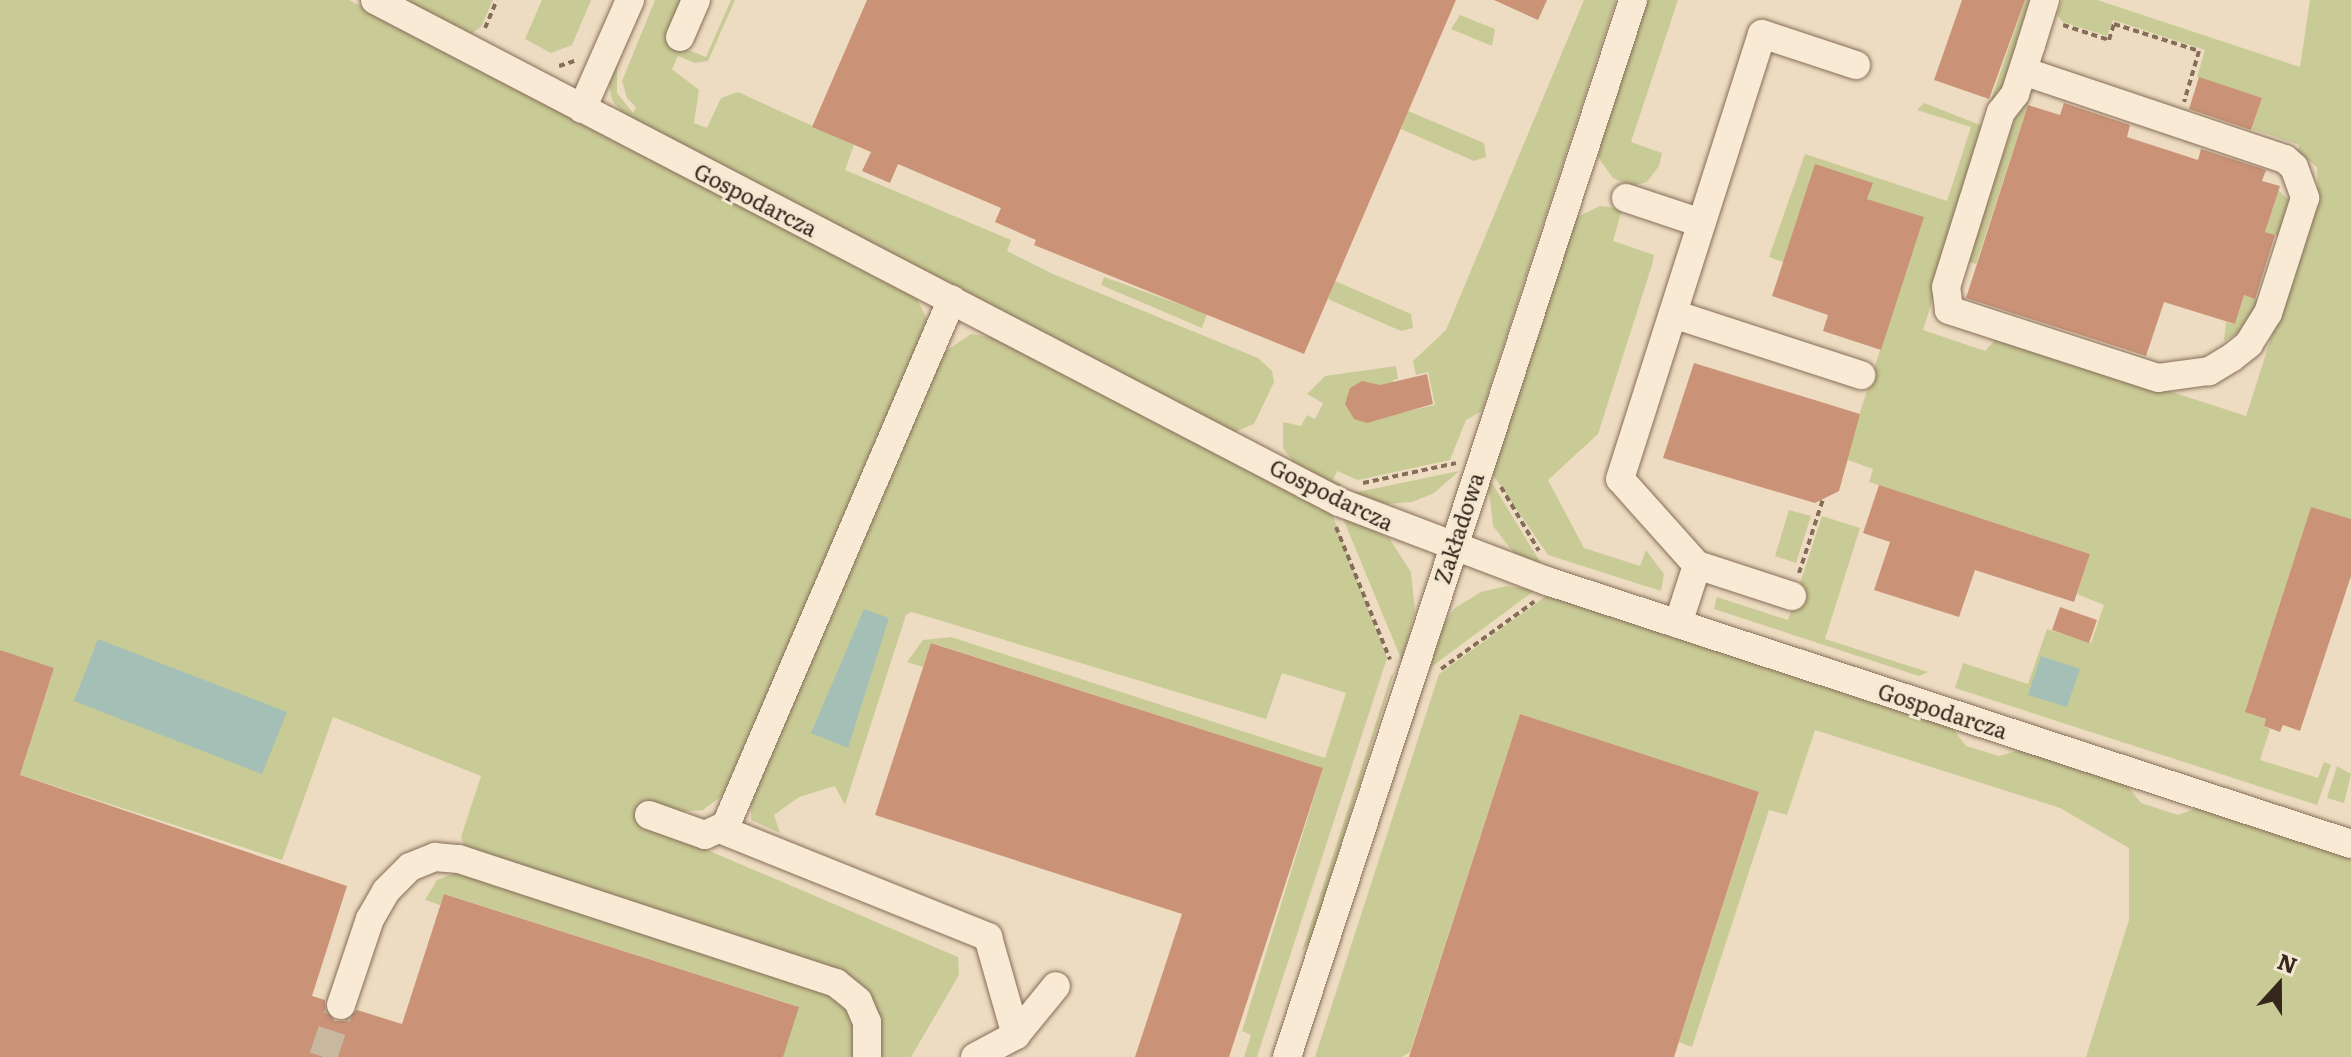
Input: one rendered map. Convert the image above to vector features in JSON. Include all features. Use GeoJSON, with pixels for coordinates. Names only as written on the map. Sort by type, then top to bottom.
{"type":"FeatureCollection","features":[{"type":"Feature","properties":{"kind":"street","name":"Gospodarcza"},"geometry":{"type":"LineString","coordinates":[[375,0],[1339,502],[1547,581],[2351,844]]}},
{"type":"Feature","properties":{"kind":"street"},"geometry":{"type":"LineString","coordinates":[[582,109],[630,0]]}},
{"type":"Feature","properties":{"kind":"street"},"geometry":{"type":"LineString","coordinates":[[680,37],[696,0]]}},
{"type":"Feature","properties":{"kind":"street","name":"Zakładowa"},"geometry":{"type":"LineString","coordinates":[[1287,1057],[1633,0]]}},
{"type":"Feature","properties":{"kind":"street"},"geometry":{"type":"LineString","coordinates":[[2023,71],[2285,159],[2294,167],[2305,198],[2268,313],[2249,344],[2209,371],[2192,365],[2158,378],[1949,310],[1946,287],[2001,112],[2015,94],[2023,71],[2052,13]]}},
{"type":"Feature","properties":{"kind":"street"},"geometry":{"type":"LineString","coordinates":[[1792,596],[1697,565],[1620,479],[1762,34],[1856,65]]}},
{"type":"Feature","properties":{"kind":"street"},"geometry":{"type":"LineString","coordinates":[[1626,198],[1701,223]]}},
{"type":"Feature","properties":{"kind":"street"},"geometry":{"type":"LineString","coordinates":[[722,830],[952,299]]}},
{"type":"Feature","properties":{"kind":"street"},"geometry":{"type":"LineString","coordinates":[[1673,314],[1861,375]]}},
{"type":"Feature","properties":{"kind":"street"},"geometry":{"type":"LineString","coordinates":[[1678,624],[1697,565]]}},
{"type":"Feature","properties":{"kind":"street"},"geometry":{"type":"LineString","coordinates":[[649,815],[705,835],[722,830],[988,937],[1016,1035]]}},
{"type":"Feature","properties":{"kind":"street"},"geometry":{"type":"LineString","coordinates":[[341,1005],[370,919],[386,891],[410,867],[435,857],[459,859],[836,983],[858,1001],[867,1022],[867,1057]]}},
{"type":"Feature","properties":{"kind":"street"},"geometry":{"type":"LineString","coordinates":[[975,1057],[1016,1035],[1056,986]]}},
{"type":"Feature","properties":{"kind":"path"},"geometry":{"type":"LineString","coordinates":[[473,30],[482,34],[497,0]]}},
{"type":"Feature","properties":{"kind":"path"},"geometry":{"type":"LineString","coordinates":[[2052,13],[2056,37]]}},
{"type":"Feature","properties":{"kind":"path"},"geometry":{"type":"LineString","coordinates":[[2052,13],[2109,40],[2114,24],[2199,51],[2182,107]]}},
{"type":"Feature","properties":{"kind":"path"},"geometry":{"type":"LineString","coordinates":[[552,66],[577,60],[591,42],[608,49]]}},
{"type":"Feature","properties":{"kind":"path"},"geometry":{"type":"LineString","coordinates":[[1389,666],[1391,656],[1333,519],[1347,482],[1354,485],[1456,463],[1494,476],[1542,556],[1553,563],[1544,596],[1435,674]]}},
{"type":"Feature","properties":{"kind":"path"},"geometry":{"type":"LineString","coordinates":[[1792,596],[1823,499]]}},
{"type":"Feature","properties":{"kind":"green space"},"geometry":{"type":"Polygon","coordinates":[[[0,0],[349,0],[916,296],[928,322],[732,788],[703,810],[678,812],[644,802],[637,820],[958,957],[959,975],[911,1057],[880,1057],[881,1029],[875,1007],[465,849],[461,837],[481,776],[333,717],[282,860],[20,775],[54,668],[0,651],[0,0]]]}},
{"type":"Feature","properties":{"kind":"green space"},"geometry":{"type":"Polygon","coordinates":[[[402,0],[493,0],[481,27],[472,33],[492,43],[402,0]]]}},
{"type":"Feature","properties":{"kind":"green space"},"geometry":{"type":"Polygon","coordinates":[[[542,0],[591,0],[572,45],[551,53],[525,39],[542,0]]]}},
{"type":"Feature","properties":{"kind":"green space"},"geometry":{"type":"Polygon","coordinates":[[[655,0],[683,0],[666,41],[706,57],[731,0],[735,0],[708,61],[695,63],[678,56],[672,69],[699,90],[694,123],[707,128],[721,98],[738,92],[854,145],[845,170],[1011,240],[1007,251],[1053,274],[1258,358],[1272,371],[1274,382],[1254,424],[1232,433],[625,116],[612,100],[608,79],[617,61],[617,93],[633,113],[636,107],[627,98],[622,81],[655,0]]]}},
{"type":"Feature","properties":{"kind":"green space"},"geometry":{"type":"Polygon","coordinates":[[[1584,0],[1616,0],[1482,411],[1466,420],[1450,460],[1358,480],[1337,471],[1333,480],[1342,484],[1340,488],[1297,467],[1283,448],[1283,422],[1301,426],[1307,415],[1315,419],[1323,403],[1307,394],[1325,376],[1396,366],[1398,379],[1393,380],[1400,413],[1435,405],[1428,372],[1416,375],[1413,361],[1446,330],[1584,0]]]}},
{"type":"Feature","properties":{"kind":"green space"},"geometry":{"type":"Polygon","coordinates":[[[1642,0],[1678,0],[1631,142],[1662,153],[1659,166],[1647,182],[1632,186],[1613,178],[1595,153],[1642,0]]]}},
{"type":"Feature","properties":{"kind":"green space"},"geometry":{"type":"Polygon","coordinates":[[[2025,0],[2030,0],[1998,102],[1991,100],[2025,0]]]}},
{"type":"Feature","properties":{"kind":"green space"},"geometry":{"type":"Polygon","coordinates":[[[2062,0],[2097,0],[2300,67],[2310,0],[2351,0],[2351,519],[2311,508],[2245,712],[2266,719],[2264,726],[2270,729],[2260,760],[2318,778],[2324,762],[2331,765],[2317,805],[1955,688],[1963,663],[2028,684],[2047,629],[2091,643],[2104,605],[2077,594],[2090,554],[1869,482],[1873,469],[1845,459],[1923,217],[1867,199],[1872,184],[1783,262],[1769,257],[1805,154],[1947,201],[1971,127],[1917,110],[1924,103],[1988,128],[1923,330],[1985,351],[1999,336],[2246,416],[2318,192],[2317,167],[2298,152],[2299,145],[2252,129],[2261,98],[2197,77],[2205,50],[2113,20],[2107,36],[2063,22],[2057,15],[2062,0]]]}},
{"type":"Feature","properties":{"kind":"green space"},"geometry":{"type":"Polygon","coordinates":[[[1460,15],[1495,29],[1492,46],[1451,29],[1460,15]]]}},
{"type":"Feature","properties":{"kind":"green space"},"geometry":{"type":"Polygon","coordinates":[[[2021,102],[2029,102],[1976,264],[1966,261],[2021,102]]]}},
{"type":"Feature","properties":{"kind":"green space"},"geometry":{"type":"Polygon","coordinates":[[[1408,111],[1484,143],[1486,157],[1474,161],[1401,129],[1408,111]]]}},
{"type":"Feature","properties":{"kind":"green space"},"geometry":{"type":"Polygon","coordinates":[[[2278,190],[2290,201],[2279,236],[2265,232],[2278,190]]]}},
{"type":"Feature","properties":{"kind":"green space"},"geometry":{"type":"Polygon","coordinates":[[[1600,206],[1622,209],[1613,241],[1654,255],[1598,434],[1548,480],[1584,548],[1640,566],[1646,550],[1664,574],[1661,591],[1548,555],[1489,469],[1575,218],[1600,206]]]}},
{"type":"Feature","properties":{"kind":"green space"},"geometry":{"type":"Polygon","coordinates":[[[1104,277],[1207,314],[1202,328],[1101,285],[1104,277]]]}},
{"type":"Feature","properties":{"kind":"green space"},"geometry":{"type":"Polygon","coordinates":[[[1335,281],[1411,314],[1413,328],[1401,331],[1328,299],[1335,281]]]}},
{"type":"Feature","properties":{"kind":"green space"},"geometry":{"type":"Polygon","coordinates":[[[2244,295],[2258,300],[2254,315],[2243,330],[2224,341],[2226,322],[2235,324],[2244,295]]]}},
{"type":"Feature","properties":{"kind":"green space"},"geometry":{"type":"Polygon","coordinates":[[[971,334],[997,338],[1331,511],[1387,658],[1257,1057],[1244,1057],[1251,1035],[1242,1031],[1323,768],[932,643],[923,667],[907,662],[923,640],[951,637],[1325,758],[1346,693],[1282,673],[1266,719],[912,612],[906,615],[845,805],[835,786],[799,797],[774,815],[780,833],[751,820],[751,795],[943,353],[971,334]]]}},
{"type":"Feature","properties":{"kind":"green space"},"geometry":{"type":"Polygon","coordinates":[[[1459,471],[1434,493],[1412,502],[1386,504],[1353,493],[1459,471]]]}},
{"type":"Feature","properties":{"kind":"green space"},"geometry":{"type":"Polygon","coordinates":[[[1488,481],[1542,565],[1514,553],[1493,526],[1488,481]]]}},
{"type":"Feature","properties":{"kind":"green space"},"geometry":{"type":"Polygon","coordinates":[[[1789,510],[1811,516],[1796,563],[1775,556],[1789,510]]]}},
{"type":"Feature","properties":{"kind":"green space"},"geometry":{"type":"Polygon","coordinates":[[[1342,516],[1389,538],[1411,572],[1415,611],[1402,661],[1342,516]]]}},
{"type":"Feature","properties":{"kind":"green space"},"geometry":{"type":"Polygon","coordinates":[[[1822,516],[1860,528],[1825,639],[1928,672],[1919,676],[1714,609],[1717,597],[1788,620],[1822,516]]]}},
{"type":"Feature","properties":{"kind":"green space"},"geometry":{"type":"Polygon","coordinates":[[[1507,586],[1535,590],[1427,670],[1438,632],[1455,608],[1481,592],[1507,586]]]}},
{"type":"Feature","properties":{"kind":"green space"},"geometry":{"type":"Polygon","coordinates":[[[1549,594],[1950,725],[1966,746],[1999,756],[2023,749],[2127,785],[2141,803],[2178,815],[2197,808],[2351,855],[2351,1057],[2086,1057],[2129,920],[2129,848],[2060,808],[1815,730],[1787,815],[1769,810],[1692,1047],[1679,1042],[1759,793],[1520,714],[1410,1052],[1402,1057],[1315,1057],[1439,674],[1549,594]]]}},
{"type":"Feature","properties":{"kind":"green space"},"geometry":{"type":"Polygon","coordinates":[[[1394,673],[1311,940],[1302,951],[1391,676],[1394,673]]]}},
{"type":"Feature","properties":{"kind":"green space"},"geometry":{"type":"Polygon","coordinates":[[[1419,682],[1425,684],[1300,1057],[1419,682]]]}},
{"type":"Feature","properties":{"kind":"green space"},"geometry":{"type":"Polygon","coordinates":[[[2337,766],[2351,774],[2344,803],[2327,798],[2337,766]]]}},
{"type":"Feature","properties":{"kind":"green space"},"geometry":{"type":"Polygon","coordinates":[[[458,872],[827,990],[855,1017],[857,1057],[781,1057],[797,1006],[445,894],[440,905],[425,900],[437,880],[458,872]]]}},
{"type":"Feature","properties":{"kind":"shaded area"},"geometry":{"type":"Polygon","coordinates":[[[864,609],[889,618],[848,748],[811,733],[864,609]]]}},
{"type":"Feature","properties":{"kind":"shaded area"},"geometry":{"type":"Polygon","coordinates":[[[98,639],[287,712],[262,774],[74,701],[98,639]]]}},
{"type":"Feature","properties":{"kind":"shaded area"},"geometry":{"type":"Polygon","coordinates":[[[2041,656],[2080,669],[2067,707],[2028,695],[2041,656]]]}},
{"type":"Feature","properties":{"kind":"building"},"geometry":{"type":"Polygon","coordinates":[[[867,0],[1456,0],[1304,354],[1034,245],[1036,240],[995,222],[1001,208],[898,164],[890,183],[862,171],[871,152],[812,127],[867,0]]]}},
{"type":"Feature","properties":{"kind":"building"},"geometry":{"type":"Polygon","coordinates":[[[1494,0],[1547,0],[1538,20],[1494,0]]]}},
{"type":"Feature","properties":{"kind":"building"},"geometry":{"type":"Polygon","coordinates":[[[1962,0],[2025,0],[1989,99],[1934,80],[1962,0]]]}},
{"type":"Feature","properties":{"kind":"building"},"geometry":{"type":"Polygon","coordinates":[[[2199,77],[2262,98],[2251,130],[2189,109],[2199,77]]]}},
{"type":"Feature","properties":{"kind":"building"},"geometry":{"type":"Polygon","coordinates":[[[2064,103],[2130,125],[2127,137],[2198,160],[2201,149],[2266,170],[2262,181],[2280,186],[2265,232],[2275,235],[2255,299],[2244,295],[2235,324],[2164,302],[2146,356],[1966,298],[2028,105],[2060,115],[2064,103]]]}},
{"type":"Feature","properties":{"kind":"building"},"geometry":{"type":"Polygon","coordinates":[[[1815,164],[1873,183],[1867,199],[1924,217],[1881,350],[1823,331],[1828,315],[1772,296],[1815,164]]]}},
{"type":"Feature","properties":{"kind":"building"},"geometry":{"type":"Polygon","coordinates":[[[1694,363],[1860,414],[1839,491],[1815,503],[1663,458],[1694,363]]]}},
{"type":"Feature","properties":{"kind":"building"},"geometry":{"type":"Polygon","coordinates":[[[1427,374],[1433,404],[1367,423],[1354,419],[1345,404],[1350,388],[1362,381],[1380,385],[1427,374]]]}},
{"type":"Feature","properties":{"kind":"building"},"geometry":{"type":"Polygon","coordinates":[[[1879,485],[2090,554],[2074,602],[1975,570],[1959,617],[1874,590],[1890,542],[1863,533],[1879,485]]]}},
{"type":"Feature","properties":{"kind":"building"},"geometry":{"type":"Polygon","coordinates":[[[2311,507],[2351,519],[2351,576],[2300,731],[2283,725],[2280,732],[2264,726],[2266,719],[2245,712],[2311,507]]]}},
{"type":"Feature","properties":{"kind":"building"},"geometry":{"type":"Polygon","coordinates":[[[2060,607],[2097,620],[2089,643],[2052,630],[2060,607]]]}},
{"type":"Feature","properties":{"kind":"building"},"geometry":{"type":"Polygon","coordinates":[[[931,643],[1323,768],[1229,1057],[1135,1057],[1182,914],[875,815],[931,643]]]}},
{"type":"Feature","properties":{"kind":"building"},"geometry":{"type":"Polygon","coordinates":[[[0,650],[54,668],[20,775],[347,886],[312,996],[325,1000],[325,1009],[335,1021],[345,1021],[357,1010],[402,1024],[444,894],[799,1007],[783,1057],[0,1057],[0,650]]]}},
{"type":"Feature","properties":{"kind":"building"},"geometry":{"type":"Polygon","coordinates":[[[1520,714],[1759,792],[1674,1057],[1409,1057],[1520,714]]]}},
{"type":"Feature","properties":{"kind":"tunnel"},"geometry":{"type":"LineString","coordinates":[[323,1057],[341,1005]]}}]}
